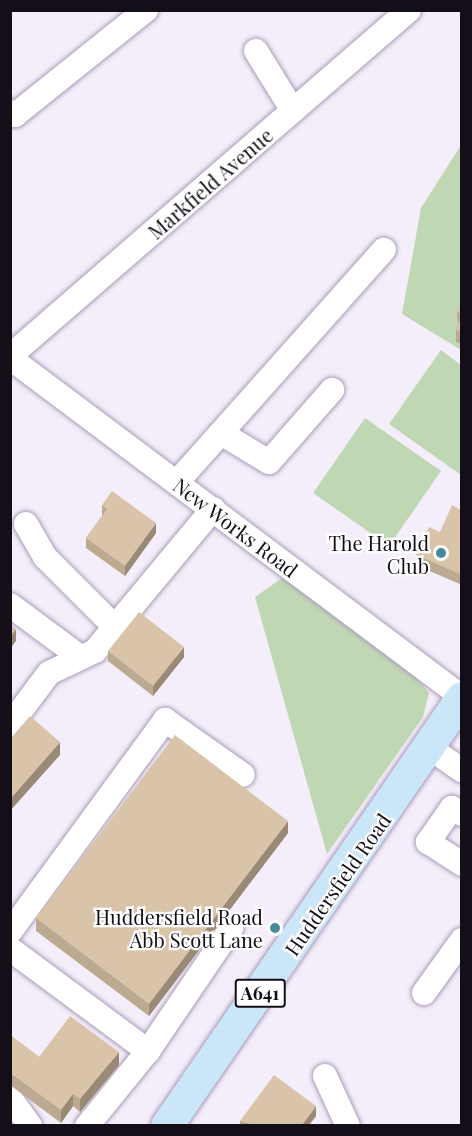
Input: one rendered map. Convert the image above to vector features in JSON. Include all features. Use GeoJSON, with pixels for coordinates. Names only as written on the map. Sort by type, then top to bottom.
{"type":"FeatureCollection","features":[{"type":"Feature","properties":{"kind":"main road","name":"Huddersfield Road"},"geometry":{"type":"LineString","coordinates":[[167,1125],[430,748],[462,697]]}},
{"type":"Feature","properties":{"kind":"street"},"geometry":{"type":"LineString","coordinates":[[10,112],[15,115],[146,10]]}},
{"type":"Feature","properties":{"kind":"street","name":"Markfield Avenue"},"geometry":{"type":"LineString","coordinates":[[10,357],[409,10]]}},
{"type":"Feature","properties":{"kind":"street"},"geometry":{"type":"LineString","coordinates":[[256,51],[293,111]]}},
{"type":"Feature","properties":{"kind":"street"},"geometry":{"type":"LineString","coordinates":[[177,482],[384,250]]}},
{"type":"Feature","properties":{"kind":"street","name":"New Works Road"},"geometry":{"type":"LineString","coordinates":[[10,357],[462,697]]}},
{"type":"Feature","properties":{"kind":"street"},"geometry":{"type":"LineString","coordinates":[[221,433],[269,462],[332,390]]}},
{"type":"Feature","properties":{"kind":"street"},"geometry":{"type":"LineString","coordinates":[[10,725],[49,673],[95,651],[213,509]]}},
{"type":"Feature","properties":{"kind":"street"},"geometry":{"type":"LineString","coordinates":[[26,524],[45,556],[115,627]]}},
{"type":"Feature","properties":{"kind":"street"},"geometry":{"type":"LineString","coordinates":[[10,605],[80,657]]}},
{"type":"Feature","properties":{"kind":"street"},"geometry":{"type":"LineString","coordinates":[[10,932],[165,720],[243,775]]}},
{"type":"Feature","properties":{"kind":"street"},"geometry":{"type":"LineString","coordinates":[[430,748],[462,770]]}},
{"type":"Feature","properties":{"kind":"street"},"geometry":{"type":"LineString","coordinates":[[462,814],[453,808],[428,842],[462,864]]}},
{"type":"Feature","properties":{"kind":"street"},"geometry":{"type":"LineString","coordinates":[[87,1125],[148,1051],[231,928]]}},
{"type":"Feature","properties":{"kind":"street"},"geometry":{"type":"LineString","coordinates":[[424,993],[462,940]]}},
{"type":"Feature","properties":{"kind":"street"},"geometry":{"type":"LineString","coordinates":[[10,949],[148,1051]]}},
{"type":"Feature","properties":{"kind":"street"},"geometry":{"type":"LineString","coordinates":[[325,1076],[348,1125]]}},
{"type":"Feature","properties":{"kind":"street"},"geometry":{"type":"LineString","coordinates":[[10,1098],[30,1125]]}},
{"type":"Feature","properties":{"kind":"green space"},"geometry":{"type":"Polygon","coordinates":[[[461,145],[461,350],[402,314],[421,208],[461,145]]]}},
{"type":"Feature","properties":{"kind":"green space"},"geometry":{"type":"Polygon","coordinates":[[[441,350],[461,365],[461,475],[389,424],[441,350]]]}},
{"type":"Feature","properties":{"kind":"green space"},"geometry":{"type":"Polygon","coordinates":[[[365,418],[441,471],[389,546],[313,493],[365,418]]]}},
{"type":"Feature","properties":{"kind":"green space"},"geometry":{"type":"Polygon","coordinates":[[[282,578],[406,666],[429,693],[423,717],[327,854],[255,597],[282,578]]]}},
{"type":"Feature","properties":{"kind":"building"},"geometry":{"type":"Polygon","coordinates":[[[462,303],[462,314],[457,312],[462,303]]]}},
{"type":"Feature","properties":{"kind":"building"},"geometry":{"type":"Polygon","coordinates":[[[462,314],[462,332],[456,330],[462,314]]]}},
{"type":"Feature","properties":{"kind":"building"},"geometry":{"type":"Polygon","coordinates":[[[112,491],[156,523],[125,566],[86,538],[107,509],[102,505],[112,491]]]}},
{"type":"Feature","properties":{"kind":"building","name":"The Harold Club"},"geometry":{"type":"Polygon","coordinates":[[[452,505],[462,511],[462,575],[416,555],[429,527],[440,532],[452,505]]]}},
{"type":"Feature","properties":{"kind":"building"},"geometry":{"type":"Polygon","coordinates":[[[139,612],[184,647],[153,686],[108,651],[139,612]]]}},
{"type":"Feature","properties":{"kind":"building"},"geometry":{"type":"Polygon","coordinates":[[[10,625],[16,629],[10,637],[10,625]]]}},
{"type":"Feature","properties":{"kind":"building"},"geometry":{"type":"Polygon","coordinates":[[[30,716],[60,742],[10,799],[10,739],[30,716]]]}},
{"type":"Feature","properties":{"kind":"building"},"geometry":{"type":"Polygon","coordinates":[[[175,735],[288,821],[149,1004],[36,918],[175,735]]]}},
{"type":"Feature","properties":{"kind":"building"},"geometry":{"type":"Polygon","coordinates":[[[70,1016],[119,1052],[80,1099],[73,1094],[61,1110],[10,1073],[10,1035],[39,1057],[70,1016]]]}},
{"type":"Feature","properties":{"kind":"building"},"geometry":{"type":"Polygon","coordinates":[[[274,1075],[316,1106],[302,1125],[254,1125],[240,1121],[274,1075]]]}},
{"type":"Feature","properties":{"kind":"place","name":"The Harold Club"},"geometry":{"type":"Point","coordinates":[441,553]}},
{"type":"Feature","properties":{"kind":"place","name":"Huddersfield Road Abb Scott Lane"},"geometry":{"type":"Point","coordinates":[275,928]}}]}
